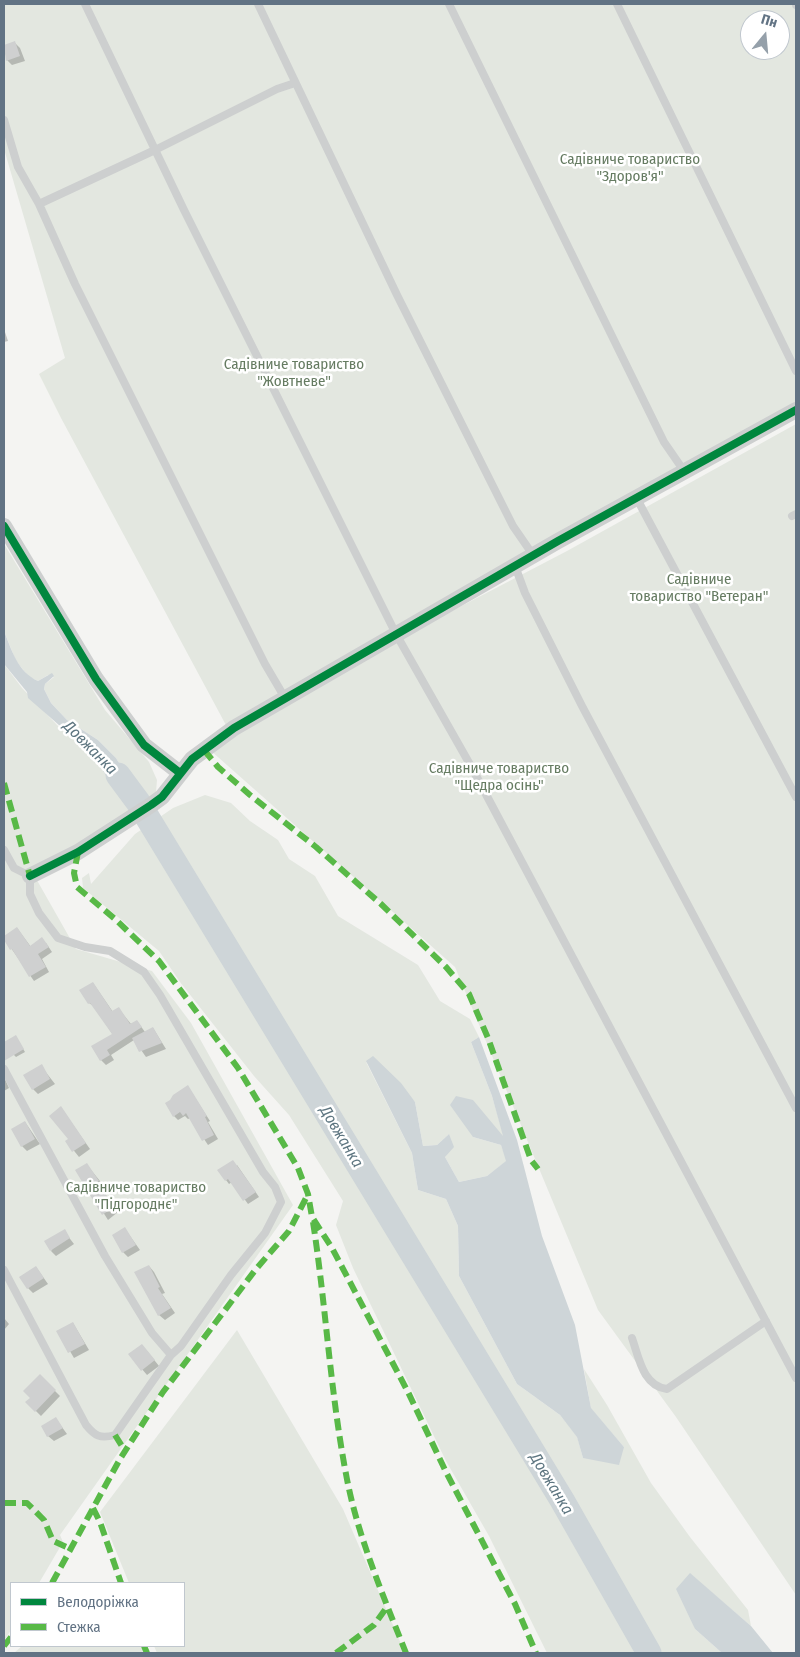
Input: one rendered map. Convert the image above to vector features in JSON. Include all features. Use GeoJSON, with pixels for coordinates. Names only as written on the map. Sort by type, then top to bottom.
{"type":"FeatureCollection","features":[{"type":"Feature","properties":{"kind":"street"},"geometry":{"type":"LineString","coordinates":[[30,876],[78,852],[151,805],[162,797],[192,759],[219,739],[285,698],[533,555],[796,410]]}},
{"type":"Feature","properties":{"kind":"street"},"geometry":{"type":"LineString","coordinates":[[4,526],[96,680],[144,745],[180,773]]}},
{"type":"Feature","properties":{"kind":"lane"},"geometry":{"type":"LineString","coordinates":[[85,4],[155,150],[396,634],[472,768],[796,1378]]}},
{"type":"Feature","properties":{"kind":"lane"},"geometry":{"type":"LineString","coordinates":[[258,4],[513,526],[533,555]]}},
{"type":"Feature","properties":{"kind":"lane"},"geometry":{"type":"LineString","coordinates":[[449,4],[664,442],[684,471]]}},
{"type":"Feature","properties":{"kind":"lane"},"geometry":{"type":"LineString","coordinates":[[617,4],[796,371]]}},
{"type":"Feature","properties":{"kind":"lane"},"geometry":{"type":"LineString","coordinates":[[39,204],[155,150],[277,88],[295,83]]}},
{"type":"Feature","properties":{"kind":"lane"},"geometry":{"type":"LineString","coordinates":[[4,120],[18,167],[39,204],[55,243],[182,499],[265,664],[285,698]]}},
{"type":"Feature","properties":{"kind":"lane"},"geometry":{"type":"LineString","coordinates":[[636,497],[796,797]]}},
{"type":"Feature","properties":{"kind":"lane"},"geometry":{"type":"LineString","coordinates":[[515,566],[525,593],[582,706],[796,1108]]}},
{"type":"Feature","properties":{"kind":"lane"},"geometry":{"type":"LineString","coordinates":[[4,850],[14,868],[30,876],[30,894],[40,913],[58,938],[85,947],[110,951],[144,972],[160,995],[263,1172],[275,1187],[281,1202],[274,1220],[265,1233],[231,1275],[181,1346],[171,1355],[115,1435],[104,1438],[95,1435],[78,1410],[4,1270]]}},
{"type":"Feature","properties":{"kind":"lane"},"geometry":{"type":"LineString","coordinates":[[4,1069],[105,1256],[152,1333],[171,1355]]}},
{"type":"Feature","properties":{"kind":"lane"},"geometry":{"type":"LineString","coordinates":[[632,1338],[646,1377],[656,1388],[667,1389],[766,1321]]}},
{"type":"Feature","properties":{"kind":"green space","name":"Садівниче товариство \"Жовтневе\""},"geometry":{"type":"Polygon","coordinates":[[[4,4],[796,4],[796,408],[227,727],[39,374],[65,358],[4,149],[4,4]]]}},
{"type":"Feature","properties":{"kind":"green space","name":"Садівниче товариство \"Щедра осінь\""},"geometry":{"type":"Polygon","coordinates":[[[796,424],[796,1595],[676,1417],[598,1310],[455,967],[210,750],[260,711],[567,551],[796,424]]]}},
{"type":"Feature","properties":{"kind":"green space"},"geometry":{"type":"Polygon","coordinates":[[[4,544],[105,710],[149,762],[157,780],[156,792],[147,799],[138,802],[139,797],[116,758],[98,740],[67,720],[51,703],[44,689],[45,684],[54,677],[48,675],[38,681],[29,677],[16,661],[4,631],[4,544]]]}},
{"type":"Feature","properties":{"kind":"green space","name":"Садівниче товариство \"Підгороднє\""},"geometry":{"type":"Polygon","coordinates":[[[4,664],[22,688],[57,725],[91,753],[134,805],[135,816],[34,875],[76,949],[152,971],[191,1023],[293,1205],[60,1535],[63,1542],[40,1582],[10,1582],[10,1632],[4,1641],[4,664]]]}},
{"type":"Feature","properties":{"kind":"green space"},"geometry":{"type":"Polygon","coordinates":[[[205,795],[231,803],[250,821],[278,840],[289,859],[315,876],[338,916],[418,965],[440,1001],[470,1019],[479,1037],[471,1042],[492,1096],[504,1137],[473,1137],[501,1145],[507,1161],[487,1176],[459,1182],[445,1157],[449,1134],[437,1145],[423,1146],[415,1102],[366,1062],[412,1153],[418,1190],[446,1199],[458,1226],[459,1276],[517,1384],[560,1415],[577,1436],[583,1458],[624,1447],[591,1409],[584,1369],[607,1405],[651,1483],[690,1537],[748,1610],[751,1626],[690,1574],[695,1629],[722,1653],[547,1653],[489,1536],[446,1461],[353,1268],[336,1225],[343,1201],[289,1115],[254,1076],[180,982],[159,951],[83,888],[82,878],[89,873],[91,884],[135,834],[173,808],[205,795]]]}},
{"type":"Feature","properties":{"kind":"green space"},"geometry":{"type":"Polygon","coordinates":[[[237,1330],[343,1509],[405,1653],[157,1653],[154,1647],[185,1647],[185,1582],[129,1582],[100,1512],[237,1330]]]}},
{"type":"Feature","properties":{"kind":"green space"},"geometry":{"type":"Polygon","coordinates":[[[21,1647],[142,1647],[145,1653],[14,1653],[21,1647]]]}},
{"type":"Feature","properties":{"kind":"water"},"geometry":{"type":"Polygon","coordinates":[[[4,631],[16,660],[25,672],[38,681],[52,673],[54,676],[45,684],[44,689],[51,703],[67,720],[98,740],[116,758],[142,801],[134,805],[123,800],[91,753],[28,698],[27,692],[4,664],[4,631]]]}},
{"type":"Feature","properties":{"kind":"water"},"geometry":{"type":"Polygon","coordinates":[[[479,1037],[517,1140],[542,1236],[575,1325],[591,1408],[624,1447],[619,1465],[583,1458],[577,1437],[560,1415],[517,1384],[459,1276],[458,1226],[446,1199],[418,1190],[412,1153],[366,1061],[373,1056],[401,1083],[415,1102],[423,1146],[437,1145],[449,1134],[454,1147],[445,1157],[459,1182],[487,1176],[506,1161],[501,1145],[473,1137],[450,1105],[456,1096],[473,1100],[503,1136],[492,1096],[471,1042],[479,1037]]]}},
{"type":"Feature","properties":{"kind":"water"},"geometry":{"type":"Polygon","coordinates":[[[690,1573],[751,1626],[773,1653],[722,1653],[695,1629],[676,1589],[690,1573]]]}},
{"type":"Feature","properties":{"kind":"building"},"geometry":{"type":"Polygon","coordinates":[[[15,41],[20,56],[6,61],[4,45],[15,41]]]}},
{"type":"Feature","properties":{"kind":"building"},"geometry":{"type":"Polygon","coordinates":[[[17,927],[30,946],[42,937],[49,947],[38,954],[46,967],[29,977],[12,949],[10,950],[4,940],[4,936],[17,927]]]}},
{"type":"Feature","properties":{"kind":"building"},"geometry":{"type":"Polygon","coordinates":[[[93,982],[112,1011],[119,1007],[130,1024],[137,1020],[142,1027],[107,1050],[110,1055],[100,1061],[91,1046],[112,1034],[79,990],[93,982]]]}},
{"type":"Feature","properties":{"kind":"building"},"geometry":{"type":"Polygon","coordinates":[[[153,1027],[162,1043],[139,1052],[132,1038],[153,1027]]]}},
{"type":"Feature","properties":{"kind":"building"},"geometry":{"type":"Polygon","coordinates":[[[16,1035],[24,1049],[4,1061],[4,1042],[16,1035]]]}},
{"type":"Feature","properties":{"kind":"building"},"geometry":{"type":"Polygon","coordinates":[[[42,1064],[50,1079],[32,1090],[23,1075],[42,1064]]]}},
{"type":"Feature","properties":{"kind":"building"},"geometry":{"type":"Polygon","coordinates":[[[188,1085],[207,1116],[205,1117],[214,1135],[202,1141],[186,1113],[183,1116],[180,1112],[173,1117],[165,1103],[188,1085]]]}},
{"type":"Feature","properties":{"kind":"building"},"geometry":{"type":"Polygon","coordinates":[[[61,1106],[86,1143],[72,1152],[65,1141],[68,1139],[49,1116],[61,1106]]]}},
{"type":"Feature","properties":{"kind":"building"},"geometry":{"type":"Polygon","coordinates":[[[25,1121],[35,1139],[21,1147],[11,1129],[25,1121]]]}},
{"type":"Feature","properties":{"kind":"building"},"geometry":{"type":"Polygon","coordinates":[[[233,1160],[256,1192],[243,1201],[228,1179],[225,1181],[217,1170],[233,1160]]]}},
{"type":"Feature","properties":{"kind":"building"},"geometry":{"type":"Polygon","coordinates":[[[87,1163],[114,1207],[102,1215],[75,1170],[87,1163]]]}},
{"type":"Feature","properties":{"kind":"building"},"geometry":{"type":"Polygon","coordinates":[[[125,1227],[136,1245],[122,1253],[112,1235],[125,1227]]]}},
{"type":"Feature","properties":{"kind":"building"},"geometry":{"type":"Polygon","coordinates":[[[65,1229],[70,1238],[50,1251],[44,1241],[65,1229]]]}},
{"type":"Feature","properties":{"kind":"building"},"geometry":{"type":"Polygon","coordinates":[[[149,1265],[160,1287],[158,1288],[171,1308],[158,1316],[134,1272],[149,1265]]]}},
{"type":"Feature","properties":{"kind":"building"},"geometry":{"type":"Polygon","coordinates":[[[36,1266],[44,1278],[27,1289],[19,1277],[36,1266]]]}},
{"type":"Feature","properties":{"kind":"building"},"geometry":{"type":"Polygon","coordinates":[[[73,1322],[85,1344],[68,1353],[56,1331],[73,1322]]]}},
{"type":"Feature","properties":{"kind":"building"},"geometry":{"type":"Polygon","coordinates":[[[142,1344],[155,1360],[141,1371],[128,1354],[142,1344]]]}},
{"type":"Feature","properties":{"kind":"building"},"geometry":{"type":"Polygon","coordinates":[[[40,1374],[56,1390],[35,1412],[25,1402],[30,1398],[23,1391],[40,1374]]]}},
{"type":"Feature","properties":{"kind":"building"},"geometry":{"type":"Polygon","coordinates":[[[56,1417],[63,1428],[47,1437],[41,1426],[56,1417]]]}},
{"type":"Feature","properties":{"kind":"waterway","name":"Довжанка"},"geometry":{"type":"LineString","coordinates":[[118,775],[138,802],[562,1500],[649,1653]]}},
{"type":"Feature","properties":{"kind":"marked path"},"geometry":{"type":"LineString","coordinates":[[204,750],[218,767],[250,795],[316,847],[381,904],[446,967],[469,994],[488,1038],[531,1160],[538,1169]]}},
{"type":"Feature","properties":{"kind":"marked path"},"geometry":{"type":"LineString","coordinates":[[4,783],[30,876]]}},
{"type":"Feature","properties":{"kind":"marked path"},"geometry":{"type":"LineString","coordinates":[[78,852],[74,873],[77,887],[115,919],[159,961],[238,1068],[298,1168],[308,1194],[312,1217],[332,1248],[408,1392],[446,1472],[515,1604],[536,1653]]}},
{"type":"Feature","properties":{"kind":"marked path"},"geometry":{"type":"LineString","coordinates":[[53,1582],[120,1459],[163,1392],[256,1269],[289,1231],[308,1194]]}},
{"type":"Feature","properties":{"kind":"marked path"},"geometry":{"type":"LineString","coordinates":[[313,1222],[336,1411],[346,1474],[364,1542],[406,1653]]}},
{"type":"Feature","properties":{"kind":"marked path"},"geometry":{"type":"LineString","coordinates":[[115,1435],[125,1451]]}},
{"type":"Feature","properties":{"kind":"marked path"},"geometry":{"type":"LineString","coordinates":[[4,1503],[27,1503],[44,1520],[53,1541],[71,1549]]}},
{"type":"Feature","properties":{"kind":"marked path"},"geometry":{"type":"LineString","coordinates":[[93,1508],[100,1522],[121,1582]]}},
{"type":"Feature","properties":{"kind":"marked path"},"geometry":{"type":"LineString","coordinates":[[336,1653],[374,1625],[387,1607]]}},
{"type":"Feature","properties":{"kind":"marked path"},"geometry":{"type":"LineString","coordinates":[[4,1646],[10,1638]]}},
{"type":"Feature","properties":{"kind":"marked path"},"geometry":{"type":"LineString","coordinates":[[144,1647],[147,1653]]}},
{"type":"Feature","properties":{"kind":"cycle path"},"geometry":{"type":"LineString","coordinates":[[30,876],[78,852],[151,805],[162,797],[192,759],[234,728],[558,541],[796,410]]}},
{"type":"Feature","properties":{"kind":"cycle path"},"geometry":{"type":"LineString","coordinates":[[4,526],[96,679],[144,745],[180,773]]}},
{"type":"Feature","properties":{"kind":"park label","name":"Садівниче товариство \"Здоров'я\""},"geometry":{"type":"Point","coordinates":[630,168]}},
{"type":"Feature","properties":{"kind":"park label","name":"Садівниче товариство \"Ветеран\""},"geometry":{"type":"Point","coordinates":[699,588]}}]}
